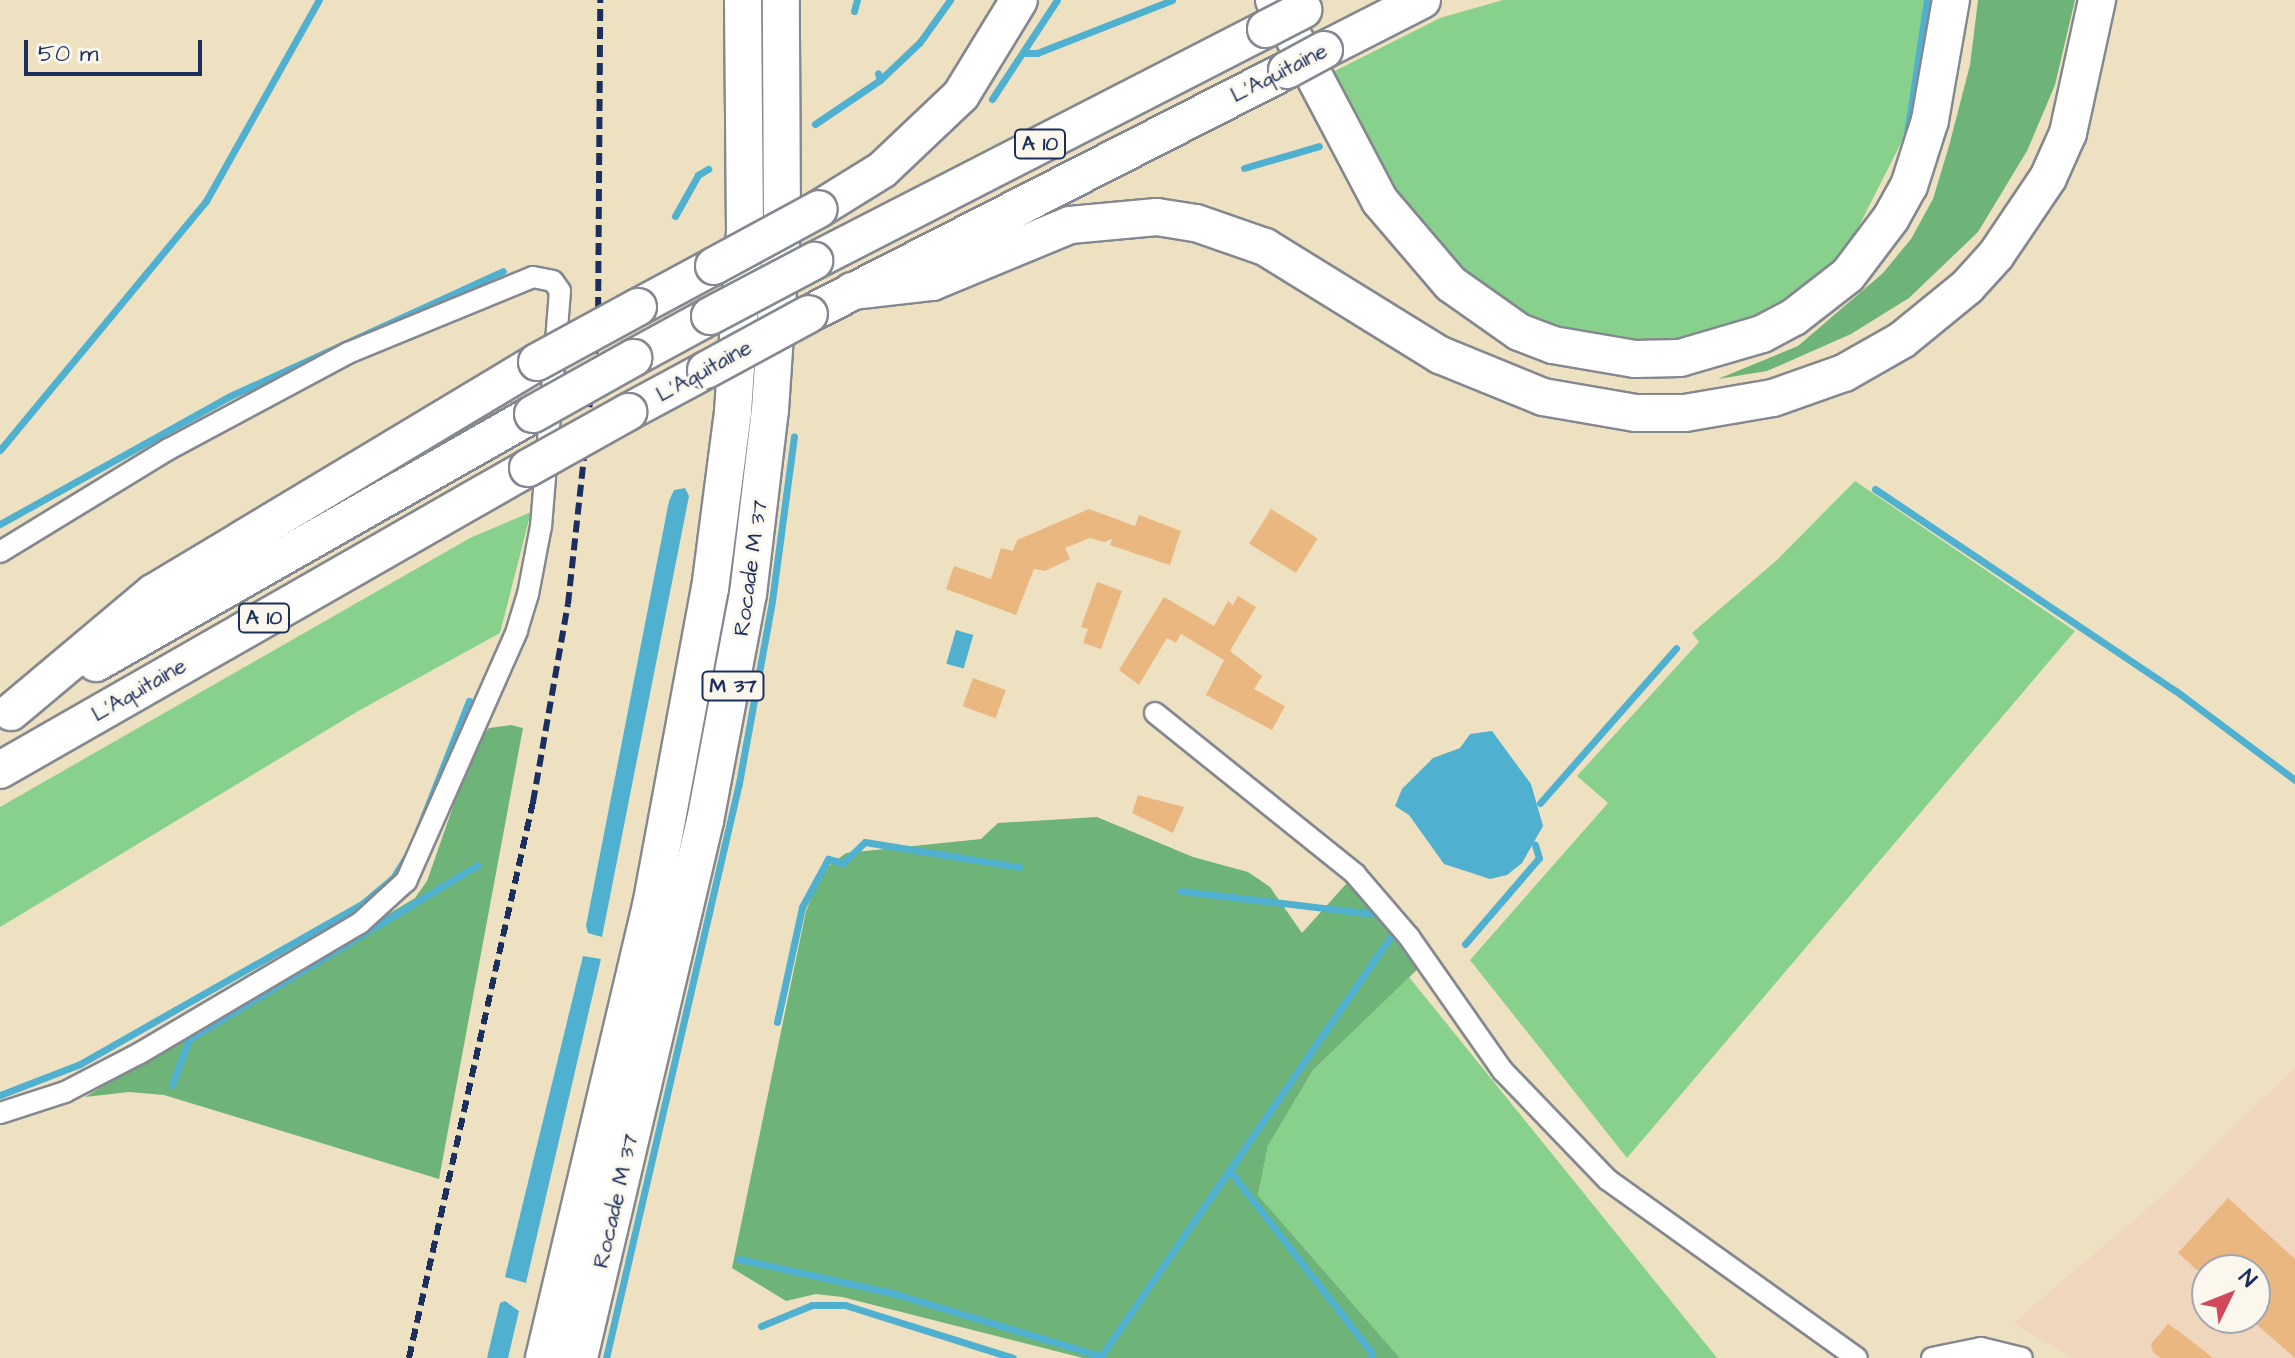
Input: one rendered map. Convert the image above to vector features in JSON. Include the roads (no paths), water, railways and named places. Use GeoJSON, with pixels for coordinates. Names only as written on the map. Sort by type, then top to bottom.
{"type":"FeatureCollection","features":[{"type":"Feature","properties":{"kind":"highway","name":"Rocade M 37"},"geometry":{"type":"LineString","coordinates":[[544,1358],[654,891],[713,574],[733,412],[745,230],[743,0]]}},
{"type":"Feature","properties":{"kind":"highway","name":"Rocade M 37"},"geometry":{"type":"LineString","coordinates":[[579,1358],[709,805],[748,594],[770,410],[781,242],[781,0]]}},
{"type":"Feature","properties":{"kind":"highway"},"geometry":{"type":"LineString","coordinates":[[6,715],[153,593],[537,362],[819,209],[882,170],[961,95],[1019,0]]}},
{"type":"Feature","properties":{"kind":"highway","name":"L'Aquitaine"},"geometry":{"type":"LineString","coordinates":[[0,770],[628,412],[852,291],[1422,0]]}},
{"type":"Feature","properties":{"kind":"highway"},"geometry":{"type":"LineString","coordinates":[[1292,10],[1380,201],[1451,284],[1484,310],[1541,341],[1588,355],[1635,359],[1680,358],[1762,334],[1794,317],[1848,275],[1885,228],[1909,186],[1930,120],[1951,0]]}},
{"type":"Feature","properties":{"kind":"highway"},"geometry":{"type":"LineString","coordinates":[[852,291],[932,282],[1070,225],[1157,217],[1219,229],[1265,247],[1440,355],[1543,397],[1636,413],[1685,413],[1773,398],[1844,373],[1902,340],[1967,287],[1996,255],[2048,178],[2068,133],[2097,0]]}},
{"type":"Feature","properties":{"kind":"highway","name":"L'Aquitaine"},"geometry":{"type":"LineString","coordinates":[[6,715],[633,358],[1292,10]]}},
{"type":"Feature","properties":{"kind":"street"},"geometry":{"type":"LineString","coordinates":[[0,552],[169,449],[348,353],[523,280],[546,278],[560,291],[541,526],[528,594],[511,644],[406,881],[360,923],[140,1053],[65,1092],[0,1113]]}},
{"type":"Feature","properties":{"kind":"street"},"geometry":{"type":"LineString","coordinates":[[1155,713],[1355,874],[1409,937],[1503,1071],[1581,1155],[1642,1208],[1857,1358]]}},
{"type":"Feature","properties":{"kind":"street"},"geometry":{"type":"LineString","coordinates":[[1932,1358],[1981,1348],[2014,1355]]}},
{"type":"Feature","properties":{"kind":"water"},"geometry":{"type":"Polygon","coordinates":[[[685,488],[689,496],[602,937],[588,933],[586,926],[669,501],[674,490],[685,488]]]}},
{"type":"Feature","properties":{"kind":"water"},"geometry":{"type":"Polygon","coordinates":[[[956,630],[973,635],[964,669],[946,664],[956,630]]]}},
{"type":"Feature","properties":{"kind":"water"},"geometry":{"type":"Polygon","coordinates":[[[1492,731],[1531,784],[1543,826],[1522,863],[1507,875],[1490,879],[1444,864],[1409,815],[1395,806],[1402,789],[1433,758],[1460,748],[1470,734],[1492,731]]]}},
{"type":"Feature","properties":{"kind":"water"},"geometry":{"type":"Polygon","coordinates":[[[583,956],[601,959],[526,1283],[505,1277],[583,956]]]}},
{"type":"Feature","properties":{"kind":"water"},"geometry":{"type":"Polygon","coordinates":[[[505,1301],[519,1311],[508,1358],[487,1358],[500,1303],[505,1301]]]}},
{"type":"Feature","properties":{"kind":"waterway"},"geometry":{"type":"LineString","coordinates":[[0,450],[206,201],[319,0]]}},
{"type":"Feature","properties":{"kind":"waterway"},"geometry":{"type":"LineString","coordinates":[[854,11],[857,0]]}},
{"type":"Feature","properties":{"kind":"waterway"},"geometry":{"type":"LineString","coordinates":[[880,80],[920,42],[950,0]]}},
{"type":"Feature","properties":{"kind":"waterway"},"geometry":{"type":"LineString","coordinates":[[992,99],[1057,0]]}},
{"type":"Feature","properties":{"kind":"waterway"},"geometry":{"type":"LineString","coordinates":[[1024,53],[1037,53],[1172,0]]}},
{"type":"Feature","properties":{"kind":"waterway"},"geometry":{"type":"LineString","coordinates":[[1907,134],[1927,0]]}},
{"type":"Feature","properties":{"kind":"waterway"},"geometry":{"type":"LineString","coordinates":[[815,124],[880,80],[878,73]]}},
{"type":"Feature","properties":{"kind":"waterway"},"geometry":{"type":"LineString","coordinates":[[1244,168],[1319,146]]}},
{"type":"Feature","properties":{"kind":"waterway"},"geometry":{"type":"LineString","coordinates":[[675,216],[698,175],[708,169]]}},
{"type":"Feature","properties":{"kind":"waterway"},"geometry":{"type":"LineString","coordinates":[[0,524],[230,396],[503,271]]}},
{"type":"Feature","properties":{"kind":"waterway"},"geometry":{"type":"LineString","coordinates":[[606,1358],[739,783],[772,601],[794,436]]}},
{"type":"Feature","properties":{"kind":"waterway"},"geometry":{"type":"LineString","coordinates":[[1875,489],[2176,691],[2295,780]]}},
{"type":"Feature","properties":{"kind":"waterway"},"geometry":{"type":"LineString","coordinates":[[1540,803],[1676,648]]}},
{"type":"Feature","properties":{"kind":"waterway"},"geometry":{"type":"LineString","coordinates":[[417,833],[469,701]]}},
{"type":"Feature","properties":{"kind":"waterway"},"geometry":{"type":"LineString","coordinates":[[777,1022],[802,907],[828,859],[843,863],[865,842],[1019,867]]}},
{"type":"Feature","properties":{"kind":"waterway"},"geometry":{"type":"LineString","coordinates":[[1465,944],[1539,858],[1535,845]]}},
{"type":"Feature","properties":{"kind":"waterway"},"geometry":{"type":"LineString","coordinates":[[0,1095],[80,1064],[362,904],[393,878],[407,856]]}},
{"type":"Feature","properties":{"kind":"waterway"},"geometry":{"type":"LineString","coordinates":[[172,1085],[189,1039],[478,865]]}},
{"type":"Feature","properties":{"kind":"waterway"},"geometry":{"type":"LineString","coordinates":[[1181,891],[1373,914]]}},
{"type":"Feature","properties":{"kind":"waterway"},"geometry":{"type":"LineString","coordinates":[[739,1259],[892,1293],[1101,1356],[1393,933]]}},
{"type":"Feature","properties":{"kind":"waterway"},"geometry":{"type":"LineString","coordinates":[[1229,1170],[1372,1353],[1371,1358]]}},
{"type":"Feature","properties":{"kind":"waterway"},"geometry":{"type":"LineString","coordinates":[[761,1326],[812,1305],[845,1305],[1013,1358]]}},
{"type":"Feature","properties":{"kind":"railway"},"geometry":{"type":"LineString","coordinates":[[409,1358],[533,802],[568,604],[598,327],[600,0]]}}]}
